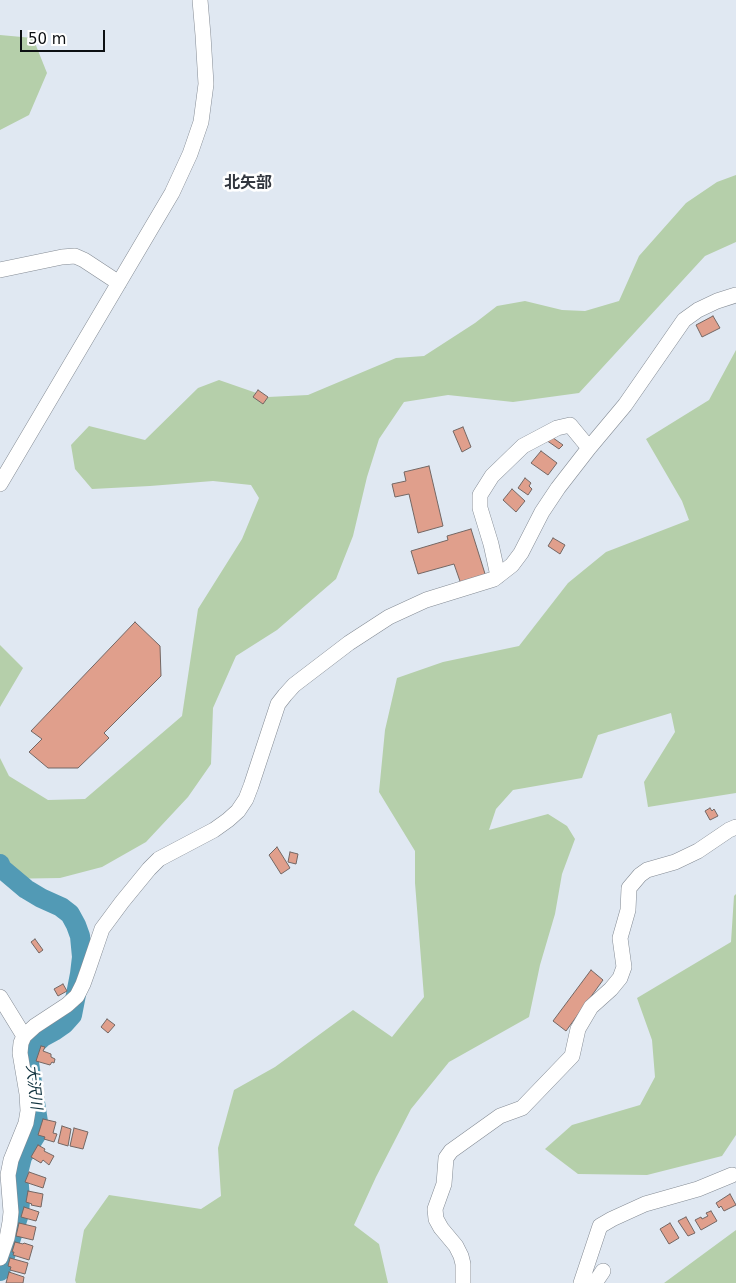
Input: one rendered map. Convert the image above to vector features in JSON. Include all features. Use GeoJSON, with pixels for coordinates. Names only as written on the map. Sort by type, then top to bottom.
{"type":"FeatureCollection","features":[{"type":"Feature","properties":{"kind":"street"},"geometry":{"type":"LineString","coordinates":[[0,484],[172,193],[190,154],[201,122],[206,84],[200,0]]}},
{"type":"Feature","properties":{"kind":"street"},"geometry":{"type":"LineString","coordinates":[[0,270],[75,256],[119,283]]}},
{"type":"Feature","properties":{"kind":"street"},"geometry":{"type":"LineString","coordinates":[[0,1258],[7,1238],[11,1212],[8,1175],[11,1160],[26,1123],[28,1111],[20,1053],[21,1043],[24,1036],[77,996],[102,929],[159,860],[214,830],[238,811],[246,799],[278,704],[284,694],[349,642],[389,617],[426,600],[486,582],[498,576],[512,565],[521,553],[542,512],[558,488],[625,405],[684,320],[698,310],[736,295]]}},
{"type":"Feature","properties":{"kind":"street"},"geometry":{"type":"LineString","coordinates":[[498,576],[480,508],[480,496],[492,476],[523,446],[557,428],[570,425],[589,448]]}},
{"type":"Feature","properties":{"kind":"street"},"geometry":{"type":"LineString","coordinates":[[463,1283],[461,1256],[436,1219],[435,1209],[444,1184],[446,1158],[451,1151],[500,1116],[522,1108],[572,1056],[578,1029],[587,1014],[591,1008],[612,990],[620,978],[624,967],[620,938],[628,910],[629,888],[640,875],[647,870],[675,862],[698,851],[736,827]]}},
{"type":"Feature","properties":{"kind":"street"},"geometry":{"type":"LineString","coordinates":[[0,997],[24,1036]]}},
{"type":"Feature","properties":{"kind":"street"},"geometry":{"type":"LineString","coordinates":[[581,1283],[600,1226],[645,1204],[698,1189],[732,1175]]}},
{"type":"Feature","properties":{"kind":"green space"},"geometry":{"type":"Polygon","coordinates":[[[0,35],[33,38],[47,73],[29,115],[0,130],[0,35]]]}},
{"type":"Feature","properties":{"kind":"green space"},"geometry":{"type":"Polygon","coordinates":[[[736,175],[736,242],[705,256],[579,393],[513,402],[448,395],[404,402],[379,439],[367,477],[353,536],[336,579],[277,630],[236,656],[213,708],[211,764],[188,797],[146,842],[102,867],[60,878],[0,879],[0,758],[9,776],[48,800],[85,799],[182,716],[198,609],[242,539],[259,498],[251,485],[213,481],[92,489],[75,469],[71,445],[89,426],[145,440],[198,388],[219,380],[268,397],[308,395],[396,358],[424,356],[475,323],[497,306],[525,301],[562,310],[585,311],[619,301],[639,256],[686,203],[717,182],[736,175]]]}},
{"type":"Feature","properties":{"kind":"green space"},"geometry":{"type":"Polygon","coordinates":[[[736,350],[736,793],[648,807],[644,782],[675,732],[671,713],[598,735],[582,778],[513,790],[496,809],[489,830],[548,814],[567,826],[575,839],[562,874],[555,914],[540,965],[529,1017],[449,1062],[411,1109],[354,1225],[379,1244],[388,1283],[76,1283],[84,1230],[109,1195],[201,1209],[221,1196],[218,1148],[234,1090],[275,1067],[353,1010],[392,1037],[424,997],[415,883],[415,851],[379,792],[385,730],[397,678],[443,662],[519,646],[568,583],[606,552],[689,520],[682,501],[646,439],[709,400],[736,350]]]}},
{"type":"Feature","properties":{"kind":"green space"},"geometry":{"type":"Polygon","coordinates":[[[0,645],[23,668],[0,707],[0,645]]]}},
{"type":"Feature","properties":{"kind":"green space"},"geometry":{"type":"Polygon","coordinates":[[[736,894],[736,1135],[722,1156],[647,1175],[578,1174],[545,1149],[572,1125],[640,1105],[655,1077],[652,1040],[637,998],[731,942],[734,896],[736,894]]]}},
{"type":"Feature","properties":{"kind":"green space"},"geometry":{"type":"Polygon","coordinates":[[[736,1230],[736,1283],[664,1283],[736,1230]]]}},
{"type":"Feature","properties":{"kind":"building"},"geometry":{"type":"Polygon","coordinates":[[[713,316],[720,328],[702,337],[696,325],[713,316]]]}},
{"type":"Feature","properties":{"kind":"building"},"geometry":{"type":"Polygon","coordinates":[[[258,390],[268,397],[263,404],[253,397],[258,390]]]}},
{"type":"Feature","properties":{"kind":"building"},"geometry":{"type":"Polygon","coordinates":[[[463,427],[471,447],[462,452],[453,431],[463,427]]]}},
{"type":"Feature","properties":{"kind":"building"},"geometry":{"type":"Polygon","coordinates":[[[549,435],[563,445],[559,449],[546,440],[549,435]]]}},
{"type":"Feature","properties":{"kind":"building"},"geometry":{"type":"Polygon","coordinates":[[[541,451],[557,463],[548,475],[531,463],[541,451]]]}},
{"type":"Feature","properties":{"kind":"building"},"geometry":{"type":"Polygon","coordinates":[[[429,466],[443,526],[418,533],[409,494],[395,497],[392,484],[406,481],[404,472],[429,466]]]}},
{"type":"Feature","properties":{"kind":"building"},"geometry":{"type":"Polygon","coordinates":[[[525,478],[531,483],[529,486],[532,489],[528,495],[518,488],[525,478]]]}},
{"type":"Feature","properties":{"kind":"building"},"geometry":{"type":"Polygon","coordinates":[[[512,489],[525,501],[516,512],[503,500],[512,489]]]}},
{"type":"Feature","properties":{"kind":"building"},"geometry":{"type":"Polygon","coordinates":[[[471,529],[486,577],[461,584],[454,564],[418,574],[411,551],[448,540],[447,536],[471,529]]]}},
{"type":"Feature","properties":{"kind":"building"},"geometry":{"type":"Polygon","coordinates":[[[553,538],[565,545],[560,554],[548,546],[553,538]]]}},
{"type":"Feature","properties":{"kind":"building"},"geometry":{"type":"Polygon","coordinates":[[[135,622],[160,646],[161,676],[104,733],[109,738],[78,768],[48,768],[29,752],[42,739],[31,731],[135,622]]]}},
{"type":"Feature","properties":{"kind":"building"},"geometry":{"type":"Polygon","coordinates":[[[710,808],[712,811],[714,809],[718,816],[710,820],[705,811],[710,808]]]}},
{"type":"Feature","properties":{"kind":"building"},"geometry":{"type":"Polygon","coordinates":[[[277,847],[290,868],[281,874],[269,855],[277,847]]]}},
{"type":"Feature","properties":{"kind":"building"},"geometry":{"type":"Polygon","coordinates":[[[290,852],[298,854],[296,864],[288,862],[290,852]]]}},
{"type":"Feature","properties":{"kind":"building"},"geometry":{"type":"Polygon","coordinates":[[[35,939],[43,950],[39,953],[31,942],[35,939]]]}},
{"type":"Feature","properties":{"kind":"building"},"geometry":{"type":"Polygon","coordinates":[[[591,970],[603,980],[566,1031],[553,1021],[591,970]]]}},
{"type":"Feature","properties":{"kind":"building"},"geometry":{"type":"Polygon","coordinates":[[[63,984],[67,991],[58,996],[54,989],[63,984]]]}},
{"type":"Feature","properties":{"kind":"building"},"geometry":{"type":"Polygon","coordinates":[[[107,1019],[115,1025],[108,1033],[101,1027],[107,1019]]]}},
{"type":"Feature","properties":{"kind":"building"},"geometry":{"type":"Polygon","coordinates":[[[41,1046],[45,1047],[43,1051],[51,1054],[51,1057],[55,1059],[54,1063],[52,1062],[50,1065],[36,1061],[41,1046]]]}},
{"type":"Feature","properties":{"kind":"building"},"geometry":{"type":"Polygon","coordinates":[[[43,1119],[56,1122],[53,1133],[57,1134],[54,1142],[38,1135],[43,1119]]]}},
{"type":"Feature","properties":{"kind":"building"},"geometry":{"type":"Polygon","coordinates":[[[62,1126],[71,1129],[68,1146],[58,1143],[62,1126]]]}},
{"type":"Feature","properties":{"kind":"building"},"geometry":{"type":"Polygon","coordinates":[[[74,1128],[88,1132],[83,1149],[70,1146],[74,1128]]]}},
{"type":"Feature","properties":{"kind":"building"},"geometry":{"type":"Polygon","coordinates":[[[38,1145],[45,1149],[44,1151],[54,1156],[49,1165],[43,1160],[41,1163],[31,1157],[38,1145]]]}},
{"type":"Feature","properties":{"kind":"building"},"geometry":{"type":"Polygon","coordinates":[[[29,1172],[46,1178],[43,1188],[25,1182],[29,1172]]]}},
{"type":"Feature","properties":{"kind":"building"},"geometry":{"type":"Polygon","coordinates":[[[28,1191],[43,1194],[41,1207],[26,1202],[28,1191]]]}},
{"type":"Feature","properties":{"kind":"building"},"geometry":{"type":"Polygon","coordinates":[[[730,1194],[736,1205],[724,1211],[716,1203],[730,1194]]]}},
{"type":"Feature","properties":{"kind":"building"},"geometry":{"type":"Polygon","coordinates":[[[24,1207],[39,1212],[36,1221],[21,1217],[24,1207]]]}},
{"type":"Feature","properties":{"kind":"building"},"geometry":{"type":"Polygon","coordinates":[[[711,1211],[717,1221],[701,1230],[695,1220],[708,1216],[706,1213],[711,1211]]]}},
{"type":"Feature","properties":{"kind":"building"},"geometry":{"type":"Polygon","coordinates":[[[686,1217],[695,1233],[688,1236],[678,1221],[686,1217]]]}},
{"type":"Feature","properties":{"kind":"building"},"geometry":{"type":"Polygon","coordinates":[[[19,1223],[36,1227],[33,1240],[16,1236],[19,1223]]]}},
{"type":"Feature","properties":{"kind":"building"},"geometry":{"type":"Polygon","coordinates":[[[670,1223],[679,1238],[669,1244],[660,1229],[670,1223]]]}},
{"type":"Feature","properties":{"kind":"building"},"geometry":{"type":"Polygon","coordinates":[[[15,1242],[33,1246],[29,1260],[13,1255],[15,1242]]]}},
{"type":"Feature","properties":{"kind":"building"},"geometry":{"type":"Polygon","coordinates":[[[10,1258],[28,1263],[25,1274],[10,1270],[11,1267],[8,1266],[10,1258]]]}},
{"type":"Feature","properties":{"kind":"building"},"geometry":{"type":"Polygon","coordinates":[[[9,1272],[24,1277],[23,1283],[6,1283],[9,1272]]]}},
{"type":"Feature","properties":{"kind":"waterway","name":"大沢川"},"geometry":{"type":"LineString","coordinates":[[0,864],[1,868],[26,889],[61,907],[70,914],[80,936],[82,957],[72,1015],[64,1024],[43,1037],[31,1048],[29,1063],[38,1122],[36,1135],[22,1157],[18,1173],[19,1214],[0,1271]]}},
{"type":"Feature","properties":{"kind":"district","name":"北矢部"},"geometry":{"type":"Point","coordinates":[248,184]}}]}
